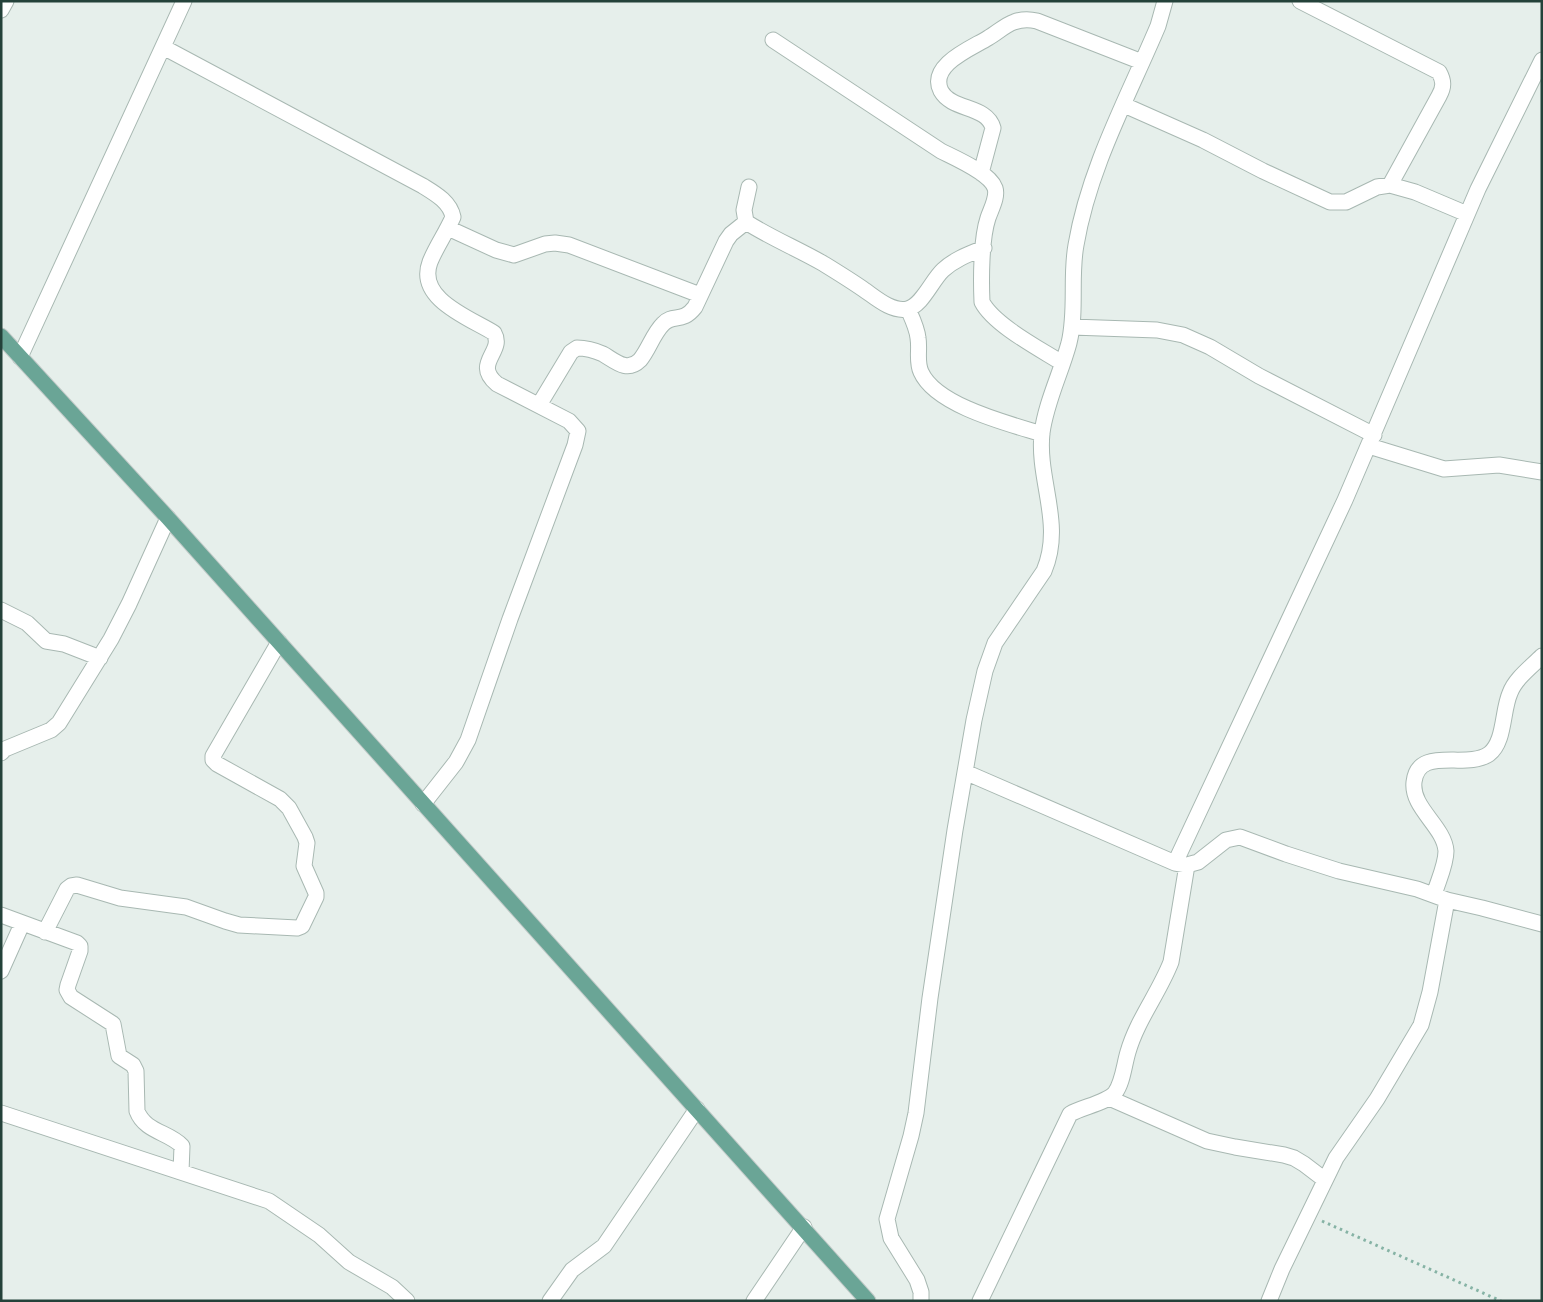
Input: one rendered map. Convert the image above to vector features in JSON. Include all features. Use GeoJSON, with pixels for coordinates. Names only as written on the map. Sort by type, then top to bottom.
{"type":"FeatureCollection","features":[{"type":"Feature","properties":{"kind":"main road"},"geometry":{"type":"LineString","coordinates":[[1,336],[168,518],[804,1227],[868,1301]]}},
{"type":"Feature","properties":{"kind":"street"},"geometry":{"type":"LineString","coordinates":[[1,10],[6,1]]}},
{"type":"Feature","properties":{"kind":"street"},"geometry":{"type":"LineString","coordinates":[[20,357],[184,1]]}},
{"type":"Feature","properties":{"kind":"street"},"geometry":{"type":"LineString","coordinates":[[921,1301],[921,1292],[917,1280],[891,1238],[887,1219],[912,1136],[930,998],[965,772],[985,670],[990,655],[995,643],[1037,582],[1049,559],[1052,526],[1042,450],[1042,434],[1072,327],[1075,246],[1080,222],[1096,172],[1158,26],[1165,1]]}},
{"type":"Feature","properties":{"kind":"street"},"geometry":{"type":"LineString","coordinates":[[1300,1],[1439,72],[1443,79],[1443,87],[1439,96],[1390,186]]}},
{"type":"Feature","properties":{"kind":"street"},"geometry":{"type":"LineString","coordinates":[[981,173],[993,128],[991,122],[986,116],[948,97],[942,92],[940,83],[941,73],[957,55],[1014,22],[1027,19],[1037,21],[1142,62]]}},
{"type":"Feature","properties":{"kind":"street"},"geometry":{"type":"LineString","coordinates":[[773,40],[941,151],[981,173],[989,180],[995,188],[995,198],[987,219],[982,302],[986,310],[1014,332],[1062,363]]}},
{"type":"Feature","properties":{"kind":"street"},"geometry":{"type":"LineString","coordinates":[[163,48],[423,186],[445,202],[452,210],[452,217],[426,273],[430,288],[445,304],[494,332],[497,337],[496,345],[487,366],[487,372],[496,384],[570,422],[578,431],[578,436],[510,619],[468,740],[456,762],[423,804]]}},
{"type":"Feature","properties":{"kind":"street"},"geometry":{"type":"LineString","coordinates":[[980,1301],[1070,1114],[1109,1098],[1120,1083],[1134,1034],[1171,962],[1181,864],[1371,440],[1467,214],[1542,60]]}},
{"type":"Feature","properties":{"kind":"street"},"geometry":{"type":"LineString","coordinates":[[1124,104],[1216,146],[1263,171],[1330,202],[1346,202],[1377,187],[1390,186],[1415,192],[1467,214]]}},
{"type":"Feature","properties":{"kind":"street"},"geometry":{"type":"LineString","coordinates":[[746,222],[744,210],[749,187]]}},
{"type":"Feature","properties":{"kind":"street"},"geometry":{"type":"LineString","coordinates":[[746,222],[824,264],[884,303],[896,308],[908,309],[917,304],[941,271],[961,257],[984,248]]}},
{"type":"Feature","properties":{"kind":"street"},"geometry":{"type":"LineString","coordinates":[[539,405],[571,352],[577,348],[592,350],[621,365],[633,365],[647,350],[667,320],[684,317],[690,313],[726,241],[731,234],[746,222]]}},
{"type":"Feature","properties":{"kind":"street"},"geometry":{"type":"LineString","coordinates":[[448,228],[496,250],[514,255],[545,244],[568,245],[700,295]]}},
{"type":"Feature","properties":{"kind":"street"},"geometry":{"type":"LineString","coordinates":[[908,309],[916,328],[918,364],[927,382],[951,400],[989,418],[1042,434]]}},
{"type":"Feature","properties":{"kind":"street"},"geometry":{"type":"LineString","coordinates":[[1072,327],[1157,330],[1183,335],[1203,343],[1371,440],[1431,466],[1444,469],[1499,464],[1542,472]]}},
{"type":"Feature","properties":{"kind":"street"},"geometry":{"type":"LineString","coordinates":[[1,753],[5,749],[56,727],[100,658],[129,604],[168,518]]}},
{"type":"Feature","properties":{"kind":"street"},"geometry":{"type":"LineString","coordinates":[[1,610],[27,623],[46,641],[64,644],[100,658]]}},
{"type":"Feature","properties":{"kind":"street"},"geometry":{"type":"LineString","coordinates":[[45,932],[67,889],[77,885],[120,898],[186,907],[239,925],[297,928],[302,926],[316,897],[304,866],[307,843],[305,837],[286,803],[217,764],[214,760],[214,756],[279,642]]}},
{"type":"Feature","properties":{"kind":"street"},"geometry":{"type":"LineString","coordinates":[[1269,1301],[1308,1214],[1343,1146],[1377,1099],[1421,1025],[1430,992],[1446,852],[1444,844],[1415,792],[1416,773],[1422,765],[1432,760],[1471,760],[1482,758],[1490,753],[1496,746],[1504,724],[1509,694],[1514,685],[1542,656]]}},
{"type":"Feature","properties":{"kind":"street"},"geometry":{"type":"LineString","coordinates":[[965,772],[1181,864],[1198,862],[1226,840],[1240,837],[1321,865],[1417,889],[1440,897],[1542,924]]}},
{"type":"Feature","properties":{"kind":"street"},"geometry":{"type":"LineString","coordinates":[[1,915],[77,943],[80,946],[68,985],[68,994],[113,1024],[119,1056],[133,1065],[136,1071],[137,1111],[139,1116],[143,1122],[154,1130],[182,1146],[181,1172]]}},
{"type":"Feature","properties":{"kind":"street"},"geometry":{"type":"LineString","coordinates":[[1,971],[22,924]]}},
{"type":"Feature","properties":{"kind":"street"},"geometry":{"type":"LineString","coordinates":[[1109,1098],[1207,1140],[1294,1158],[1325,1180]]}},
{"type":"Feature","properties":{"kind":"street"},"geometry":{"type":"LineString","coordinates":[[550,1301],[572,1270],[604,1246],[697,1109]]}},
{"type":"Feature","properties":{"kind":"street"},"geometry":{"type":"LineString","coordinates":[[1,1113],[269,1201],[319,1235],[354,1266],[392,1288],[408,1301]]}},
{"type":"Feature","properties":{"kind":"street"},"geometry":{"type":"LineString","coordinates":[[754,1301],[804,1227]]}},
{"type":"Feature","properties":{"kind":"path"},"geometry":{"type":"LineString","coordinates":[[1308,1214],[1501,1301]]}}]}
